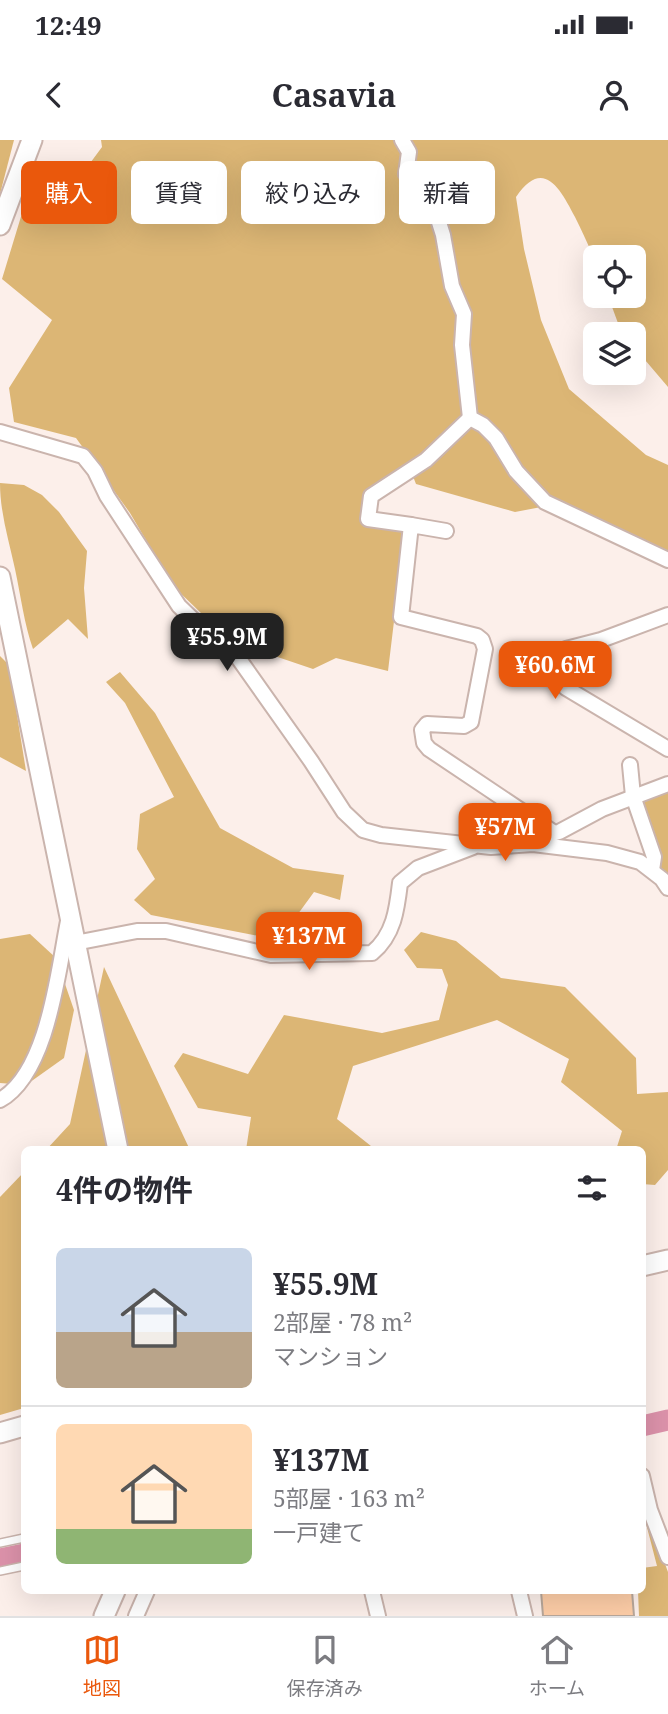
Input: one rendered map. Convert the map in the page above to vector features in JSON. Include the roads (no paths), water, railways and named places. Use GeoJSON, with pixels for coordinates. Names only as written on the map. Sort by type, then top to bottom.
{"type":"FeatureCollection","features":[{"type":"Feature","properties":{"kind":"street"},"geometry":{"type":"LineString","coordinates":[[0,225],[32,140]]}},
{"type":"Feature","properties":{"kind":"street"},"geometry":{"type":"LineString","coordinates":[[402,140],[409,152],[406,170],[408,179],[437,216],[441,226],[452,286],[464,314],[462,345],[470,418]]}},
{"type":"Feature","properties":{"kind":"street"},"geometry":{"type":"LineString","coordinates":[[446,531],[368,519],[371,496],[426,460],[470,418]]}},
{"type":"Feature","properties":{"kind":"street"},"geometry":{"type":"LineString","coordinates":[[470,418],[483,425],[496,438],[516,471],[545,502],[668,560]]}},
{"type":"Feature","properties":{"kind":"street"},"geometry":{"type":"LineString","coordinates":[[0,432],[83,456],[179,606],[206,632],[229,645],[344,812],[363,830],[381,835],[478,846],[533,844],[625,856],[652,870],[668,888]]}},
{"type":"Feature","properties":{"kind":"street"},"geometry":{"type":"LineString","coordinates":[[411,525],[401,617],[477,636],[482,640],[485,649],[471,722],[464,726],[427,724],[421,734],[424,743],[573,841],[580,850]]}},
{"type":"Feature","properties":{"kind":"street"},"geometry":{"type":"LineString","coordinates":[[0,576],[117,1146]]}},
{"type":"Feature","properties":{"kind":"street"},"geometry":{"type":"LineString","coordinates":[[668,615],[601,640],[566,649],[554,663],[559,681],[566,688],[668,749]]}},
{"type":"Feature","properties":{"kind":"street"},"geometry":{"type":"LineString","coordinates":[[630,765],[633,796],[652,846],[652,870]]}},
{"type":"Feature","properties":{"kind":"street"},"geometry":{"type":"LineString","coordinates":[[533,844],[603,808],[668,784]]}},
{"type":"Feature","properties":{"kind":"street"},"geometry":{"type":"LineString","coordinates":[[75,943],[137,931],[166,931],[271,955],[372,953],[383,944],[396,916],[400,883],[418,868],[478,846]]}},
{"type":"Feature","properties":{"kind":"street"},"geometry":{"type":"LineString","coordinates":[[0,1100],[15,1090],[45,1033],[70,909]]}},
{"type":"Feature","properties":{"kind":"street"},"geometry":{"type":"LineString","coordinates":[[646,1265],[668,1260]]}},
{"type":"Feature","properties":{"kind":"street"},"geometry":{"type":"LineString","coordinates":[[0,1433],[21,1427]]}},
{"type":"Feature","properties":{"kind":"street"},"geometry":{"type":"LineString","coordinates":[[646,1493],[668,1557]]}},
{"type":"Feature","properties":{"kind":"street"},"geometry":{"type":"LineString","coordinates":[[104,1616],[114,1594]]}},
{"type":"Feature","properties":{"kind":"street"},"geometry":{"type":"LineString","coordinates":[[136,1616],[146,1594]]}},
{"type":"Feature","properties":{"kind":"street"},"geometry":{"type":"LineString","coordinates":[[373,1594],[378,1616]]}},
{"type":"Feature","properties":{"kind":"street"},"geometry":{"type":"LineString","coordinates":[[520,1594],[525,1616]]}},
{"type":"Feature","properties":{"kind":"lane"},"geometry":{"type":"LineString","coordinates":[[0,1543],[21,1539]]}},
{"type":"Feature","properties":{"kind":"lane"},"geometry":{"type":"LineString","coordinates":[[0,1571],[21,1567]]}},
{"type":"Feature","properties":{"kind":"waterway"},"geometry":{"type":"LineString","coordinates":[[646,1425],[668,1420]]}},
{"type":"Feature","properties":{"kind":"waterway"},"geometry":{"type":"LineString","coordinates":[[0,1559],[21,1555]]}}]}
